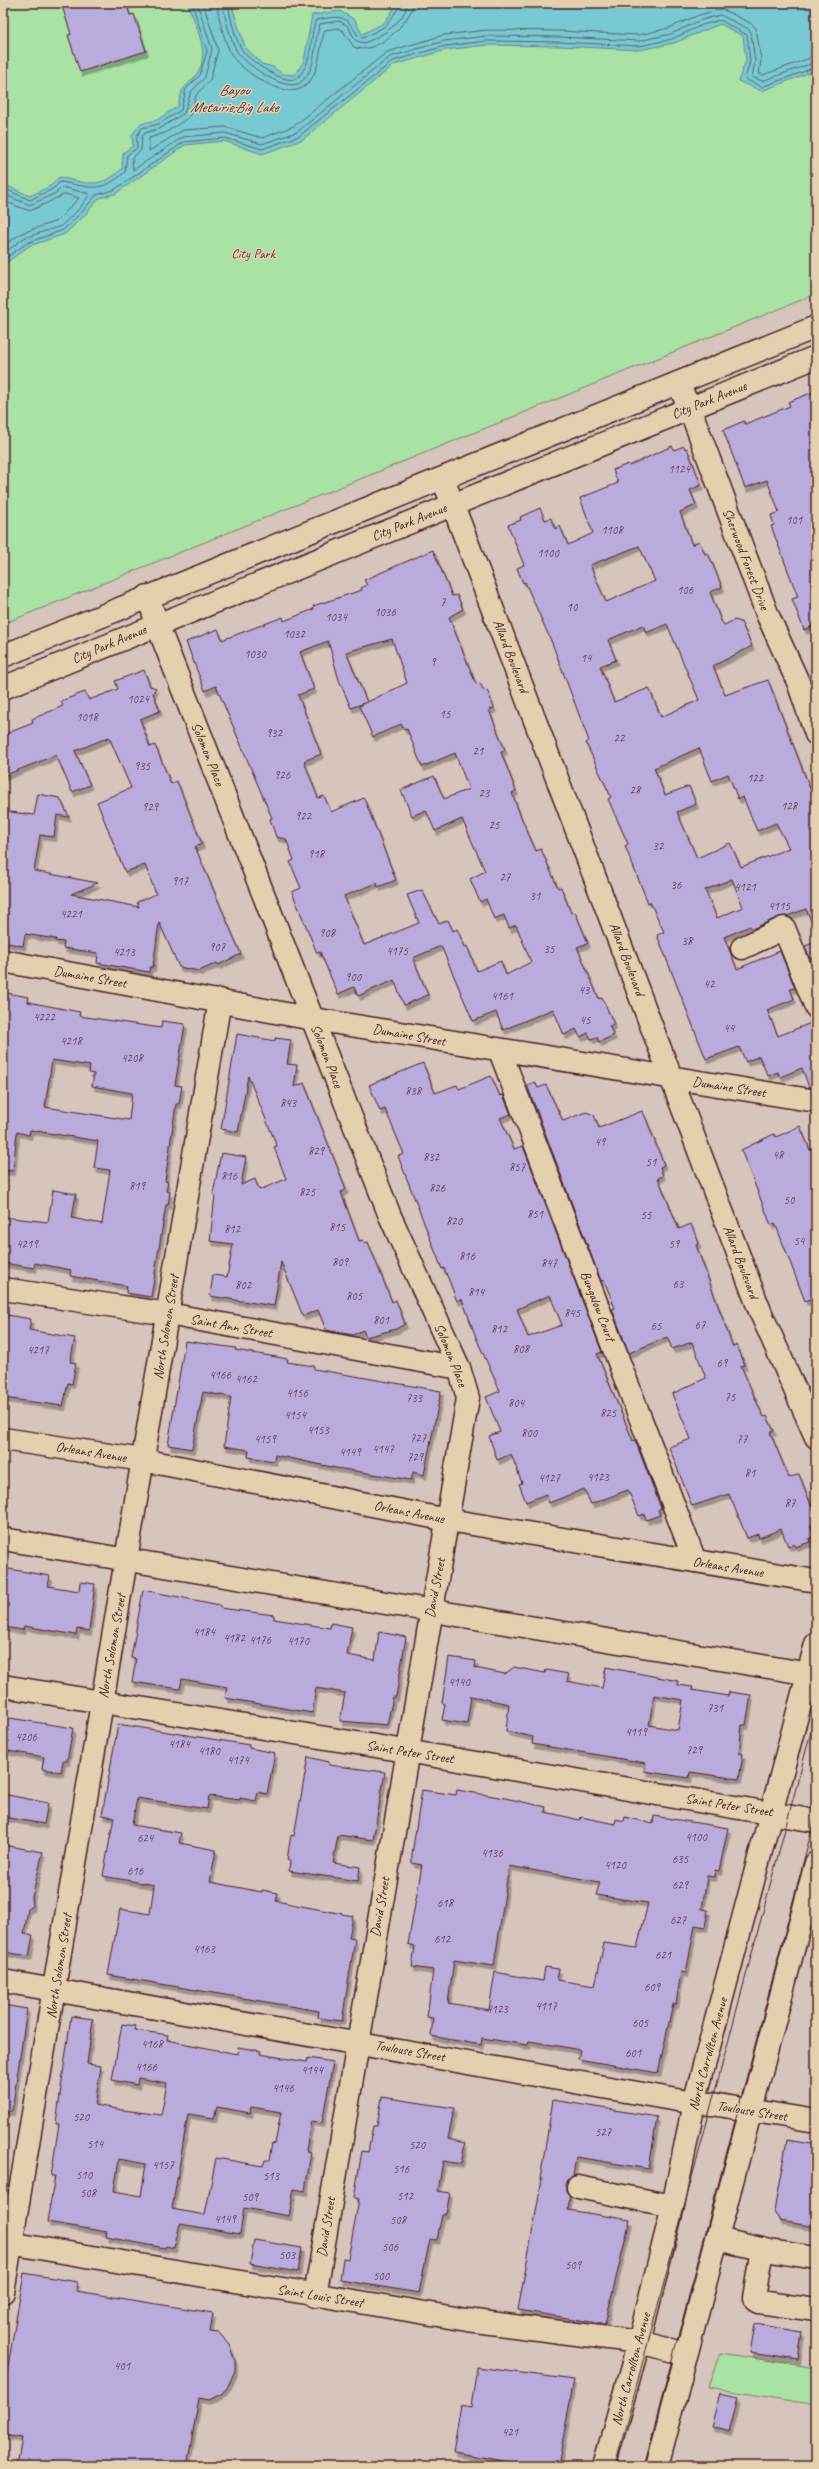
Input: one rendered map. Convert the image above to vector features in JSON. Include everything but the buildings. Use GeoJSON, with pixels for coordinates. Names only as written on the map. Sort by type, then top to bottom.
{"type":"FeatureCollection","features":[{"type":"Feature","properties":{"kind":"street","name":"City Park Avenue"},"geometry":{"type":"LineString","coordinates":[[3,656],[148,596],[443,479],[816,327]]}},
{"type":"Feature","properties":{"kind":"street","name":"City Park Avenue"},"geometry":{"type":"LineString","coordinates":[[3,688],[157,624],[816,357]]}},
{"type":"Feature","properties":{"kind":"street","name":"Sherwood Forest Drive"},"geometry":{"type":"LineString","coordinates":[[678,383],[690,409],[768,616],[798,682],[816,734]]}},
{"type":"Feature","properties":{"kind":"street","name":"Allard Boulevard"},"geometry":{"type":"LineString","coordinates":[[443,479],[760,1311],[816,1437]]}},
{"type":"Feature","properties":{"kind":"street","name":"Solomon Place"},"geometry":{"type":"LineString","coordinates":[[148,596],[157,624],[390,1216],[459,1368],[468,1398],[448,1520]]}},
{"type":"Feature","properties":{"kind":"street"},"geometry":{"type":"LineString","coordinates":[[742,948],[784,928],[816,1006]]}},
{"type":"Feature","properties":{"kind":"street","name":"Dumaine Street"},"geometry":{"type":"LineString","coordinates":[[3,961],[220,1000],[313,1019],[500,1051],[816,1101]]}},
{"type":"Feature","properties":{"kind":"street","name":"North Solomon Street"},"geometry":{"type":"LineString","coordinates":[[3,2292],[7,2243],[55,1989],[220,1000]]}},
{"type":"Feature","properties":{"kind":"street","name":"Bungalow Court"},"geometry":{"type":"LineString","coordinates":[[500,1051],[695,1561]]}},
{"type":"Feature","properties":{"kind":"street","name":"Saint Ann Street"},"geometry":{"type":"LineString","coordinates":[[3,1289],[168,1314],[459,1368]]}},
{"type":"Feature","properties":{"kind":"street","name":"Orleans Avenue"},"geometry":{"type":"LineString","coordinates":[[3,1439],[144,1460],[448,1520],[816,1581]]}},
{"type":"Feature","properties":{"kind":"street","name":"David Street"},"geometry":{"type":"LineString","coordinates":[[315,2296],[356,2042],[406,1751],[448,1520]]}},
{"type":"Feature","properties":{"kind":"street"},"geometry":{"type":"LineString","coordinates":[[3,1539],[126,1561],[431,1610],[812,1674]]}},
{"type":"Feature","properties":{"kind":"street","name":"North Carrollton Avenue"},"geometry":{"type":"LineString","coordinates":[[604,2466],[639,2342],[673,2206],[694,2103],[812,1674],[816,1644]]}},
{"type":"Feature","properties":{"kind":"street","name":"Saint Peter Street"},"geometry":{"type":"LineString","coordinates":[[3,1686],[406,1751],[773,1812],[816,1821]]}},
{"type":"Feature","properties":{"kind":"street"},"geometry":{"type":"LineString","coordinates":[[657,2466],[816,1863]]}},
{"type":"Feature","properties":{"kind":"street","name":"Toulouse Street"},"geometry":{"type":"LineString","coordinates":[[3,1981],[356,2042],[694,2103],[752,2110],[816,2121]]}},
{"type":"Feature","properties":{"kind":"street"},"geometry":{"type":"LineString","coordinates":[[578,2188],[673,2206]]}},
{"type":"Feature","properties":{"kind":"street"},"geometry":{"type":"LineString","coordinates":[[717,2239],[762,2249],[816,2258]]}},
{"type":"Feature","properties":{"kind":"street","name":"Saint Louis Street"},"geometry":{"type":"LineString","coordinates":[[7,2243],[315,2296],[467,2320],[639,2342],[686,2354]]}},
{"type":"Feature","properties":{"kind":"street"},"geometry":{"type":"LineString","coordinates":[[762,2249],[754,2298],[760,2302],[816,2310]]}},
{"type":"Feature","properties":{"kind":"green space","name":"City Park"},"geometry":{"type":"Polygon","coordinates":[[[3,3],[816,3],[816,294],[3,624],[3,3]]]}},
{"type":"Feature","properties":{"kind":"green space"},"geometry":{"type":"Polygon","coordinates":[[[720,2353],[816,2368],[816,2405],[708,2387],[720,2353]]]}},
{"type":"Feature","properties":{"kind":"water","name":"Bayou Metairie;Big Lake"},"geometry":{"type":"Polygon","coordinates":[[[187,3],[231,3],[245,47],[262,64],[273,67],[282,74],[295,75],[304,61],[312,15],[340,11],[355,20],[362,34],[384,23],[398,3],[816,3],[816,70],[762,91],[738,81],[746,61],[743,36],[720,24],[674,43],[640,50],[559,46],[486,45],[446,50],[394,65],[302,140],[262,154],[224,141],[185,145],[115,194],[99,198],[86,214],[65,234],[29,246],[3,265],[3,184],[30,196],[52,185],[59,177],[85,183],[106,180],[114,176],[122,169],[123,153],[133,146],[132,135],[140,124],[157,120],[178,106],[182,91],[201,67],[202,58],[202,49],[198,29],[187,3]]]}},
{"type":"Feature","properties":{"kind":"tram line"},"geometry":{"type":"LineString","coordinates":[[615,2466],[816,1713]]}},
{"type":"Feature","properties":{"kind":"tram line"},"geometry":{"type":"LineString","coordinates":[[644,2466],[816,1814]]}}]}
